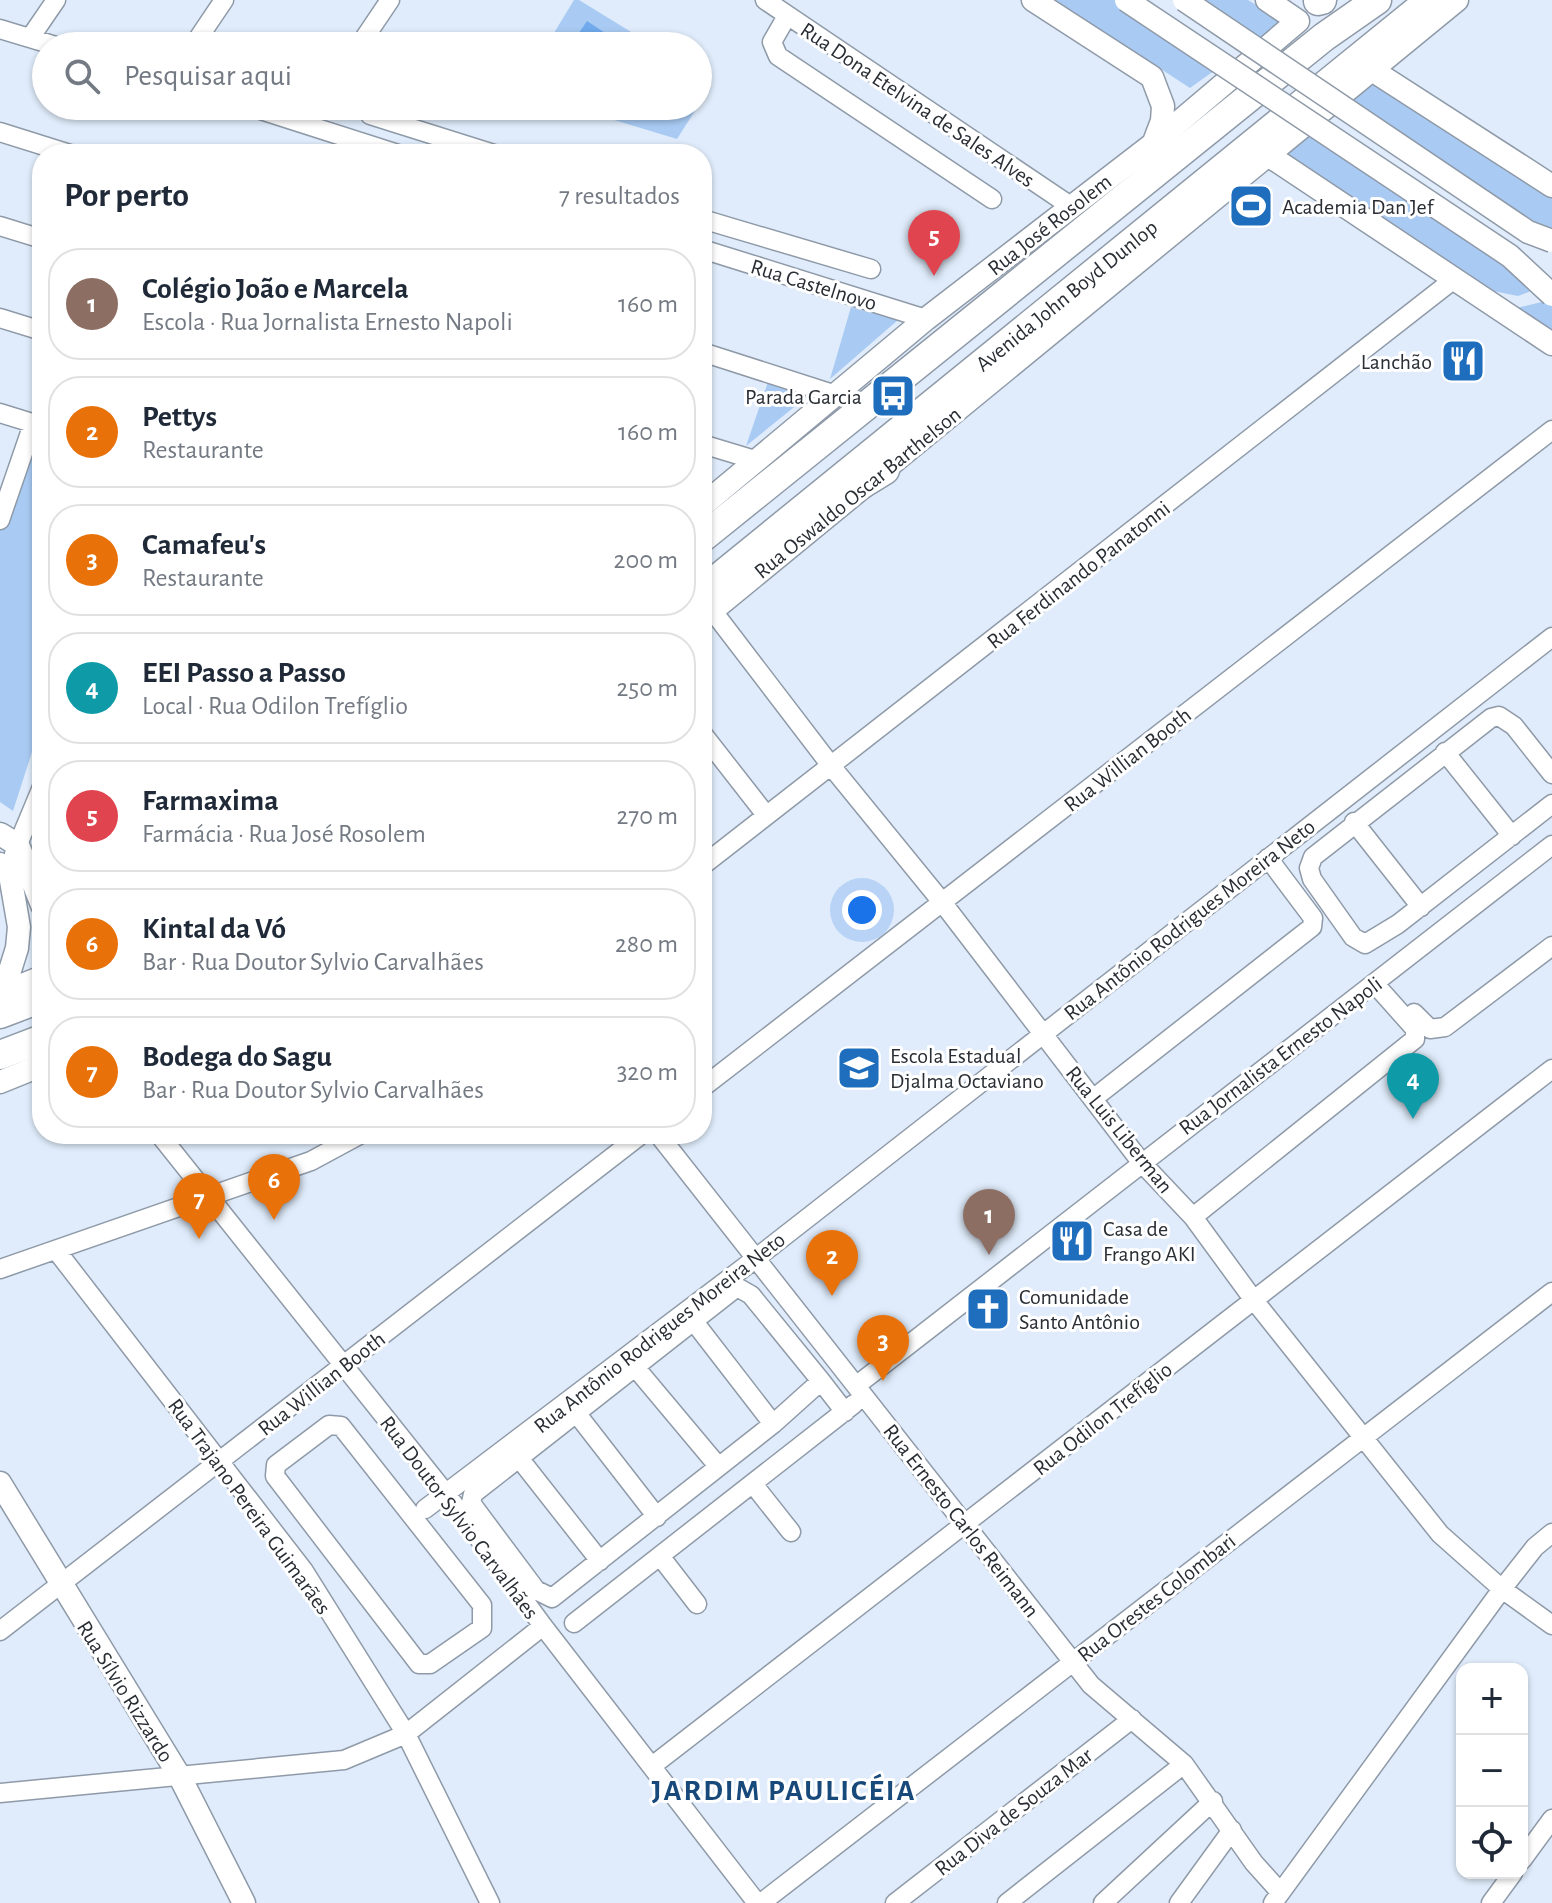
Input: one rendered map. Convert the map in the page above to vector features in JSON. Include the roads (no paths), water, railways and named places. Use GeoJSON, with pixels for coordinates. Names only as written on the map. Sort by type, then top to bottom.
{"type":"FeatureCollection","features":[{"type":"Feature","properties":{"kind":"main road","name":"Avenida John Boyd Dunlop"},"geometry":{"type":"LineString","coordinates":[[712,530],[1324,37],[1377,0]]}},
{"type":"Feature","properties":{"kind":"main road","name":"Avenida John Boyd Dunlop"},"geometry":{"type":"LineString","coordinates":[[712,597],[744,556],[1430,0]]}},
{"type":"Feature","properties":{"kind":"main road"},"geometry":{"type":"LineString","coordinates":[[744,556],[885,470]]}},
{"type":"Feature","properties":{"kind":"main road"},"geometry":{"type":"LineString","coordinates":[[1,1000],[32,998]]}},
{"type":"Feature","properties":{"kind":"main road"},"geometry":{"type":"LineString","coordinates":[[0,1055],[32,1043]]}},
{"type":"Feature","properties":{"kind":"street"},"geometry":{"type":"LineString","coordinates":[[34,32],[56,0]]}},
{"type":"Feature","properties":{"kind":"street"},"geometry":{"type":"LineString","coordinates":[[202,32],[224,0]]}},
{"type":"Feature","properties":{"kind":"street"},"geometry":{"type":"LineString","coordinates":[[368,32],[390,0]]}},
{"type":"Feature","properties":{"kind":"street","name":"Rua Dona Etelvina de Sales Alves"},"geometry":{"type":"LineString","coordinates":[[765,0],[1072,207]]}},
{"type":"Feature","properties":{"kind":"street"},"geometry":{"type":"LineString","coordinates":[[1033,0],[1152,77],[1163,106],[1162,121],[1153,144]]}},
{"type":"Feature","properties":{"kind":"street"},"geometry":{"type":"LineString","coordinates":[[1126,0],[1510,256],[1552,295]]}},
{"type":"Feature","properties":{"kind":"street"},"geometry":{"type":"LineString","coordinates":[[1184,0],[1528,232],[1552,241]]}},
{"type":"Feature","properties":{"kind":"street"},"geometry":{"type":"LineString","coordinates":[[1267,0],[1298,21]]}},
{"type":"Feature","properties":{"kind":"street","name":"Rua José Rosolem"},"geometry":{"type":"LineString","coordinates":[[712,497],[926,319],[1153,144],[1320,0]]}},
{"type":"Feature","properties":{"kind":"street","name":"Rua Oswaldo Oscar Barthelson"},"geometry":{"type":"LineString","coordinates":[[712,601],[885,470],[1457,0]]}},
{"type":"Feature","properties":{"kind":"street"},"geometry":{"type":"LineString","coordinates":[[787,16],[772,42],[778,56],[992,199]]}},
{"type":"Feature","properties":{"kind":"street"},"geometry":{"type":"LineString","coordinates":[[0,29],[30,38],[32,35]]}},
{"type":"Feature","properties":{"kind":"street"},"geometry":{"type":"LineString","coordinates":[[1372,70],[1552,186]]}},
{"type":"Feature","properties":{"kind":"street"},"geometry":{"type":"LineString","coordinates":[[296,120],[349,144]]}},
{"type":"Feature","properties":{"kind":"street"},"geometry":{"type":"LineString","coordinates":[[386,120],[462,144]]}},
{"type":"Feature","properties":{"kind":"street"},"geometry":{"type":"LineString","coordinates":[[0,132],[38,144]]}},
{"type":"Feature","properties":{"kind":"street"},"geometry":{"type":"LineString","coordinates":[[1268,155],[1552,344]]}},
{"type":"Feature","properties":{"kind":"street"},"geometry":{"type":"LineString","coordinates":[[712,222],[871,269]]}},
{"type":"Feature","properties":{"kind":"street"},"geometry":{"type":"LineString","coordinates":[[0,226],[32,236]]}},
{"type":"Feature","properties":{"kind":"street","name":"Rua Castelnovo"},"geometry":{"type":"LineString","coordinates":[[712,252],[926,319]]}},
{"type":"Feature","properties":{"kind":"street","name":"Rua Ferdinando Panatonni"},"geometry":{"type":"LineString","coordinates":[[712,851],[832,767],[1453,280]]}},
{"type":"Feature","properties":{"kind":"street"},"geometry":{"type":"LineString","coordinates":[[0,318],[32,328]]}},
{"type":"Feature","properties":{"kind":"street"},"geometry":{"type":"LineString","coordinates":[[712,355],[833,394]]}},
{"type":"Feature","properties":{"kind":"street"},"geometry":{"type":"LineString","coordinates":[[0,413],[32,423]]}},
{"type":"Feature","properties":{"kind":"street","name":"Rua Willian Booth"},"geometry":{"type":"LineString","coordinates":[[712,1080],[1552,430]]}},
{"type":"Feature","properties":{"kind":"street"},"geometry":{"type":"LineString","coordinates":[[1,511],[32,439]]}},
{"type":"Feature","properties":{"kind":"street"},"geometry":{"type":"LineString","coordinates":[[712,447],[755,460]]}},
{"type":"Feature","properties":{"kind":"street","name":"Rua Luis Liberman"},"geometry":{"type":"LineString","coordinates":[[712,615],[942,902],[1141,1162],[1193,1217],[1253,1299],[1440,1534],[1502,1589],[1552,1625]]}},
{"type":"Feature","properties":{"kind":"street","name":"Rua Antônio Rodrigues Moreira Neto"},"geometry":{"type":"LineString","coordinates":[[418,1515],[631,1362],[755,1259],[1042,1032],[1552,637]]}},
{"type":"Feature","properties":{"kind":"street"},"geometry":{"type":"LineString","coordinates":[[1552,774],[1514,726],[1499,716],[1491,718],[1397,788],[1313,857],[1309,868],[1312,879],[1353,937],[1361,944],[1375,940],[1552,804]]}},
{"type":"Feature","properties":{"kind":"street"},"geometry":{"type":"LineString","coordinates":[[712,746],[766,815]]}},
{"type":"Feature","properties":{"kind":"street"},"geometry":{"type":"LineString","coordinates":[[1445,752],[1512,836]]}},
{"type":"Feature","properties":{"kind":"street"},"geometry":{"type":"LineString","coordinates":[[1382,770],[1397,788]]}},
{"type":"Feature","properties":{"kind":"street"},"geometry":{"type":"LineString","coordinates":[[1,1000],[17,948],[19,927],[5,866],[9,840],[32,808]]}},
{"type":"Feature","properties":{"kind":"street"},"geometry":{"type":"LineString","coordinates":[[1354,822],[1421,907]]}},
{"type":"Feature","properties":{"kind":"street"},"geometry":{"type":"LineString","coordinates":[[9,840],[32,885]]}},
{"type":"Feature","properties":{"kind":"street","name":"Rua Jornalista Ernesto Napoli"},"geometry":{"type":"LineString","coordinates":[[574,1623],[845,1412],[861,1390],[1141,1162],[1552,845]]}},
{"type":"Feature","properties":{"kind":"street"},"geometry":{"type":"LineString","coordinates":[[1094,1098],[1312,927],[1313,918],[1268,858]]}},
{"type":"Feature","properties":{"kind":"street"},"geometry":{"type":"LineString","coordinates":[[1378,980],[1426,1028],[1441,1029],[1552,946]]}},
{"type":"Feature","properties":{"kind":"street"},"geometry":{"type":"LineString","coordinates":[[1193,1217],[1415,1039],[1415,1029],[1378,980]]}},
{"type":"Feature","properties":{"kind":"street"},"geometry":{"type":"LineString","coordinates":[[1,1000],[32,983]]}},
{"type":"Feature","properties":{"kind":"street"},"geometry":{"type":"LineString","coordinates":[[0,1082],[32,1069]]}},
{"type":"Feature","properties":{"kind":"street","name":"Rua Odilon Trefíglio"},"geometry":{"type":"LineString","coordinates":[[652,1766],[966,1526],[1253,1299],[1552,1069]]}},
{"type":"Feature","properties":{"kind":"street","name":"Rua Doutor Sylvio Carvalhães"},"geometry":{"type":"LineString","coordinates":[[167,1144],[447,1495],[543,1626],[759,1903]]}},
{"type":"Feature","properties":{"kind":"street"},"geometry":{"type":"LineString","coordinates":[[0,1269],[311,1161],[342,1144]]}},
{"type":"Feature","properties":{"kind":"street","name":"Rua Willian Booth"},"geometry":{"type":"LineString","coordinates":[[0,1631],[629,1144]]}},
{"type":"Feature","properties":{"kind":"street","name":"Rua Ernesto Carlos Reimann"},"geometry":{"type":"LineString","coordinates":[[666,1144],[1091,1685],[1184,1764],[1213,1801],[1276,1898]]}},
{"type":"Feature","properties":{"kind":"street","name":"Rua Trajano Pereira Guimarães"},"geometry":{"type":"LineString","coordinates":[[56,1250],[304,1571],[406,1734],[490,1903]]}},
{"type":"Feature","properties":{"kind":"street"},"geometry":{"type":"LineString","coordinates":[[821,1381],[773,1424],[552,1598],[536,1590],[471,1500],[577,1414],[631,1362],[695,1323],[733,1290],[743,1287],[821,1381],[845,1412]]}},
{"type":"Feature","properties":{"kind":"street","name":"Rua Orestes Colombari"},"geometry":{"type":"LineString","coordinates":[[759,1903],[1552,1292]]}},
{"type":"Feature","properties":{"kind":"street"},"geometry":{"type":"LineString","coordinates":[[695,1323],[773,1424]]}},
{"type":"Feature","properties":{"kind":"street"},"geometry":{"type":"LineString","coordinates":[[631,1362],[718,1466]]}},
{"type":"Feature","properties":{"kind":"street"},"geometry":{"type":"LineString","coordinates":[[577,1414],[657,1517]]}},
{"type":"Feature","properties":{"kind":"street"},"geometry":{"type":"LineString","coordinates":[[339,1425],[418,1515],[482,1605],[484,1613],[482,1628],[424,1665],[419,1664],[289,1495],[274,1468],[322,1429],[339,1425]]}},
{"type":"Feature","properties":{"kind":"street"},"geometry":{"type":"LineString","coordinates":[[519,1458],[600,1561]]}},
{"type":"Feature","properties":{"kind":"street","name":"Rua Sílvio Rizzardo"},"geometry":{"type":"LineString","coordinates":[[0,1483],[180,1777],[244,1903]]}},
{"type":"Feature","properties":{"kind":"street"},"geometry":{"type":"LineString","coordinates":[[753,1484],[791,1532]]}},
{"type":"Feature","properties":{"kind":"street"},"geometry":{"type":"LineString","coordinates":[[1276,1898],[1502,1589],[1535,1547],[1552,1533]]}},
{"type":"Feature","properties":{"kind":"street"},"geometry":{"type":"LineString","coordinates":[[660,1556],[697,1604]]}},
{"type":"Feature","properties":{"kind":"street"},"geometry":{"type":"LineString","coordinates":[[0,1793],[319,1765],[359,1755],[406,1734],[543,1626]]}},
{"type":"Feature","properties":{"kind":"street","name":"Rua Diva de Souza Mar"},"geometry":{"type":"LineString","coordinates":[[895,1903],[1132,1719]]}},
{"type":"Feature","properties":{"kind":"street"},"geometry":{"type":"LineString","coordinates":[[1007,1903],[1184,1764]]}},
{"type":"Feature","properties":{"kind":"street"},"geometry":{"type":"LineString","coordinates":[[1103,1903],[1213,1801]]}},
{"type":"Feature","properties":{"kind":"street"},"geometry":{"type":"LineString","coordinates":[[1528,1852],[1552,1819]]}},
{"type":"Feature","properties":{"kind":"street"},"geometry":{"type":"LineString","coordinates":[[1179,1903],[1232,1830]]}},
{"type":"Feature","properties":{"kind":"street"},"geometry":{"type":"LineString","coordinates":[[1491,1903],[1509,1879]]}},
{"type":"Feature","properties":{"kind":"place","name":"Academia Dan Jef"},"geometry":{"type":"Point","coordinates":[1251,206]}},
{"type":"Feature","properties":{"kind":"place","name":"Farmaxima"},"geometry":{"type":"Point","coordinates":[934,276]}},
{"type":"Feature","properties":{"kind":"place","name":"Lanchão"},"geometry":{"type":"Point","coordinates":[1463,361]}},
{"type":"Feature","properties":{"kind":"place","name":"Parada Garcia"},"geometry":{"type":"Point","coordinates":[893,396]}},
{"type":"Feature","properties":{"kind":"place","name":"Escola Estadual Djalma Octaviano"},"geometry":{"type":"Point","coordinates":[859,1068]}},
{"type":"Feature","properties":{"kind":"place","name":"EEI Passo a Passo"},"geometry":{"type":"Point","coordinates":[1413,1119]}},
{"type":"Feature","properties":{"kind":"place","name":"Kintal da Vó"},"geometry":{"type":"Point","coordinates":[274,1220]}},
{"type":"Feature","properties":{"kind":"place","name":"Bodega do Sagu"},"geometry":{"type":"Point","coordinates":[199,1239]}},
{"type":"Feature","properties":{"kind":"place","name":"Casa de Frango AKI"},"geometry":{"type":"Point","coordinates":[1072,1241]}},
{"type":"Feature","properties":{"kind":"place","name":"Colégio João e Marcela"},"geometry":{"type":"Point","coordinates":[989,1255]}},
{"type":"Feature","properties":{"kind":"place","name":"Pettys"},"geometry":{"type":"Point","coordinates":[832,1296]}},
{"type":"Feature","properties":{"kind":"place","name":"Comunidade Santo Antônio"},"geometry":{"type":"Point","coordinates":[988,1309]}},
{"type":"Feature","properties":{"kind":"place","name":"Camafeu's"},"geometry":{"type":"Point","coordinates":[883,1381]}},
{"type":"Feature","properties":{"kind":"district","name":"JARDIM PAULICÉIA"},"geometry":{"type":"Point","coordinates":[784,1790]}}]}
